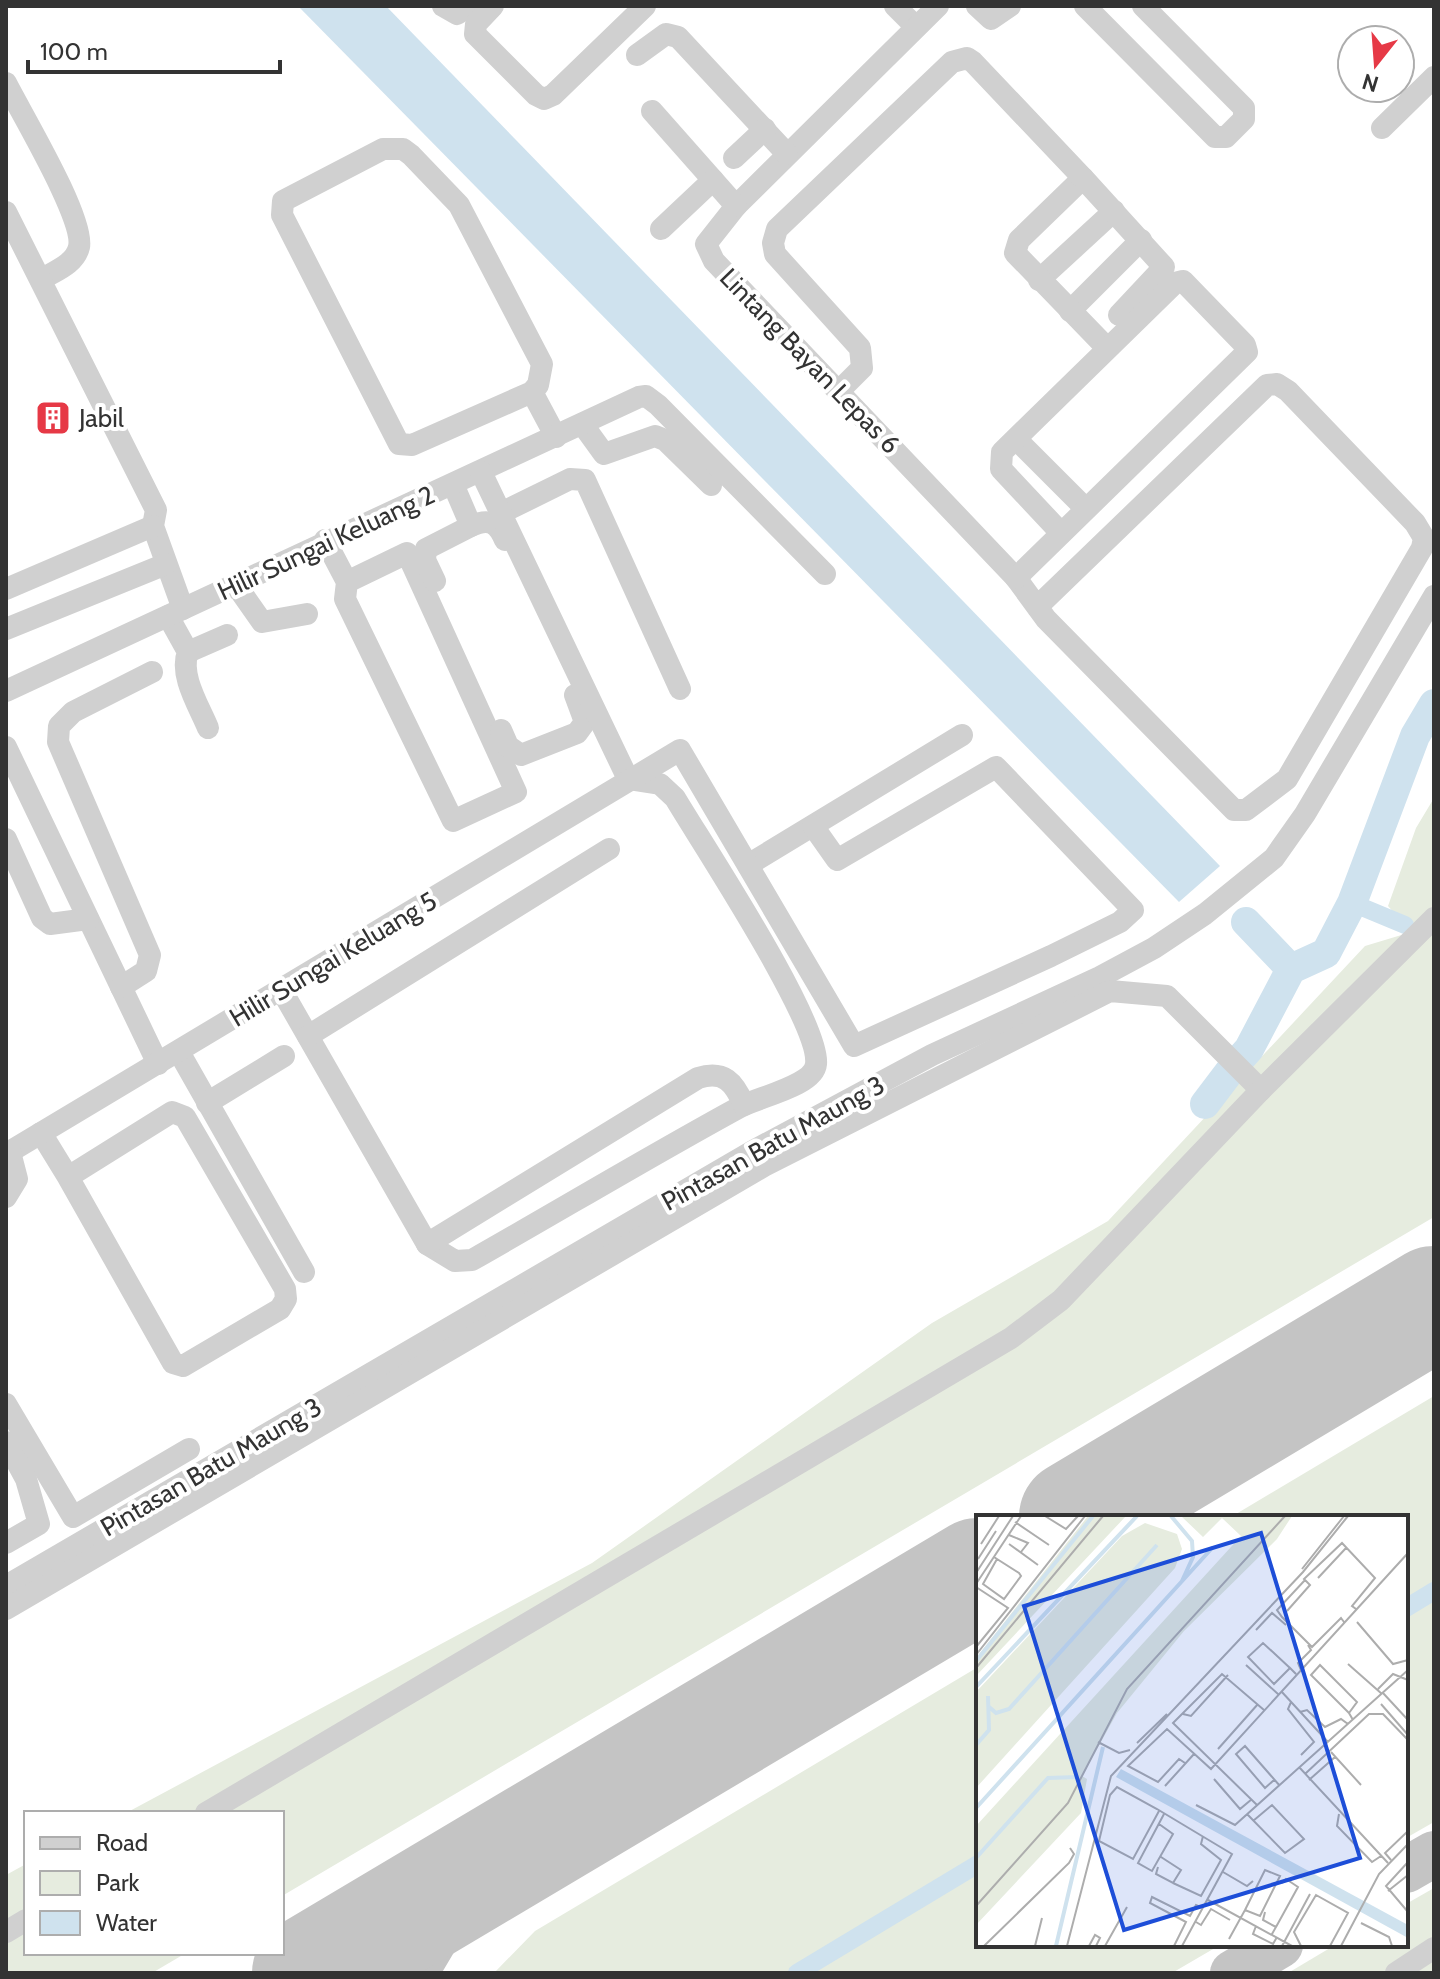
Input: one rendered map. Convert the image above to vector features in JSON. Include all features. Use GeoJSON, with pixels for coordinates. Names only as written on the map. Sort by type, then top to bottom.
{"type":"FeatureCollection","features":[{"type":"Feature","properties":{"kind":"street"},"geometry":{"type":"LineString","coordinates":[[443,6],[457,14],[470,6]]}},
{"type":"Feature","properties":{"kind":"street"},"geometry":{"type":"LineString","coordinates":[[493,6],[476,24],[475,34],[536,95],[544,99],[553,95],[645,6]]}},
{"type":"Feature","properties":{"kind":"street"},"geometry":{"type":"LineString","coordinates":[[895,6],[916,27]]}},
{"type":"Feature","properties":{"kind":"street","name":"Lintang Bayan Lepas 6"},"geometry":{"type":"LineString","coordinates":[[938,6],[736,206],[710,236],[707,253],[1016,578],[1037,607],[1234,810],[1246,810],[1287,779],[1422,548],[1424,538],[1415,523],[1288,391],[1277,384],[1267,385],[1037,607]]}},
{"type":"Feature","properties":{"kind":"street"},"geometry":{"type":"LineString","coordinates":[[977,6],[995,19],[1010,6]]}},
{"type":"Feature","properties":{"kind":"street"},"geometry":{"type":"LineString","coordinates":[[1085,6],[1215,137],[1226,137],[1244,119],[1244,108],[1143,6]]}},
{"type":"Feature","properties":{"kind":"street"},"geometry":{"type":"LineString","coordinates":[[637,55],[666,34],[678,37],[787,154]]}},
{"type":"Feature","properties":{"kind":"street"},"geometry":{"type":"LineString","coordinates":[[840,390],[862,368],[860,348],[775,254],[773,243],[777,229],[952,62],[967,58],[973,62],[1164,267],[1119,315]]}},
{"type":"Feature","properties":{"kind":"street"},"geometry":{"type":"LineString","coordinates":[[1382,128],[1434,77]]}},
{"type":"Feature","properties":{"kind":"street"},"geometry":{"type":"LineString","coordinates":[[6,83],[75,217],[79,247],[70,262],[42,279]]}},
{"type":"Feature","properties":{"kind":"street"},"geometry":{"type":"LineString","coordinates":[[652,111],[736,206]]}},
{"type":"Feature","properties":{"kind":"street"},"geometry":{"type":"LineString","coordinates":[[734,158],[765,129]]}},
{"type":"Feature","properties":{"kind":"street"},"geometry":{"type":"LineString","coordinates":[[383,149],[403,149],[411,155],[459,205],[542,364],[538,385],[532,392],[412,445],[399,444],[282,215],[283,201],[383,149]]}},
{"type":"Feature","properties":{"kind":"street"},"geometry":{"type":"LineString","coordinates":[[1083,178],[1015,246],[1018,259],[1107,348]]}},
{"type":"Feature","properties":{"kind":"street"},"geometry":{"type":"LineString","coordinates":[[661,229],[713,180]]}},
{"type":"Feature","properties":{"kind":"street"},"geometry":{"type":"LineString","coordinates":[[1039,280],[1114,211]]}},
{"type":"Feature","properties":{"kind":"street"},"geometry":{"type":"LineString","coordinates":[[6,212],[156,510],[153,526],[188,652],[183,664],[208,728]]}},
{"type":"Feature","properties":{"kind":"street"},"geometry":{"type":"LineString","coordinates":[[1070,311],[1141,240]]}},
{"type":"Feature","properties":{"kind":"street"},"geometry":{"type":"LineString","coordinates":[[1016,578],[1247,352],[1245,345],[1183,281],[1175,283],[1107,348],[999,459],[1001,469],[1061,533]]}},
{"type":"Feature","properties":{"kind":"street"},"geometry":{"type":"LineString","coordinates":[[532,392],[556,437]]}},
{"type":"Feature","properties":{"kind":"street","name":"Hilir Sungai Keluang 2"},"geometry":{"type":"LineString","coordinates":[[6,691],[236,585],[325,540],[646,396],[825,574]]}},
{"type":"Feature","properties":{"kind":"street"},"geometry":{"type":"LineString","coordinates":[[583,425],[604,454]]}},
{"type":"Feature","properties":{"kind":"street"},"geometry":{"type":"LineString","coordinates":[[634,558],[595,475],[595,461],[604,454],[655,436],[665,440],[711,485]]}},
{"type":"Feature","properties":{"kind":"street"},"geometry":{"type":"LineString","coordinates":[[1016,439],[1085,508]]}},
{"type":"Feature","properties":{"kind":"street"},"geometry":{"type":"LineString","coordinates":[[282,991],[427,1244],[445,1258],[455,1261],[472,1260],[744,1105],[805,1081],[814,1071],[815,1052],[784,978],[675,798],[660,784],[628,779],[481,472]]}},
{"type":"Feature","properties":{"kind":"street"},"geometry":{"type":"LineString","coordinates":[[501,513],[570,479],[585,480],[680,689]]}},
{"type":"Feature","properties":{"kind":"street"},"geometry":{"type":"LineString","coordinates":[[453,484],[471,526]]}},
{"type":"Feature","properties":{"kind":"street"},"geometry":{"type":"LineString","coordinates":[[488,521],[501,530],[584,715],[582,729],[577,733],[529,754],[521,755],[508,746],[425,560],[424,554],[431,545],[471,526],[488,521]]}},
{"type":"Feature","properties":{"kind":"street"},"geometry":{"type":"LineString","coordinates":[[6,589],[153,526]]}},
{"type":"Feature","properties":{"kind":"street"},"geometry":{"type":"LineString","coordinates":[[325,540],[347,582],[345,599],[453,821],[516,792],[407,553],[347,582]]}},
{"type":"Feature","properties":{"kind":"street"},"geometry":{"type":"LineString","coordinates":[[6,629],[166,564]]}},
{"type":"Feature","properties":{"kind":"street"},"geometry":{"type":"LineString","coordinates":[[236,585],[262,622],[307,614]]}},
{"type":"Feature","properties":{"kind":"street","name":"Pintasan Batu Maung 3"},"geometry":{"type":"LineString","coordinates":[[6,1586],[753,1151],[932,1055],[1100,977],[1154,948],[1205,914],[1274,858],[1305,814],[1434,596]]}},
{"type":"Feature","properties":{"kind":"street"},"geometry":{"type":"LineString","coordinates":[[188,652],[227,635]]}},
{"type":"Feature","properties":{"kind":"street"},"geometry":{"type":"LineString","coordinates":[[121,987],[146,971],[150,955],[58,742],[59,726],[73,712],[152,672]]}},
{"type":"Feature","properties":{"kind":"street"},"geometry":{"type":"LineString","coordinates":[[813,826],[837,860],[996,767],[1133,910],[1120,922],[854,1046],[748,865],[962,735]]}},
{"type":"Feature","properties":{"kind":"street"},"geometry":{"type":"LineString","coordinates":[[6,747],[158,1064]]}},
{"type":"Feature","properties":{"kind":"street","name":"Hilir Sungai Keluang 5"},"geometry":{"type":"LineString","coordinates":[[8,1153],[680,750],[748,865]]}},
{"type":"Feature","properties":{"kind":"street"},"geometry":{"type":"LineString","coordinates":[[6,839],[42,918],[50,924],[88,919]]}},
{"type":"Feature","properties":{"kind":"street"},"geometry":{"type":"LineString","coordinates":[[308,1036],[609,849]]}},
{"type":"Feature","properties":{"kind":"street"},"geometry":{"type":"LineString","coordinates":[[209,1811],[1011,1338],[1061,1300],[1261,1090],[1434,918]]}},
{"type":"Feature","properties":{"kind":"street"},"geometry":{"type":"LineString","coordinates":[[6,1609],[764,1166],[1110,991],[1167,996],[1261,1090]]}},
{"type":"Feature","properties":{"kind":"street"},"geometry":{"type":"LineString","coordinates":[[179,1052],[304,1272]]}},
{"type":"Feature","properties":{"kind":"street"},"geometry":{"type":"LineString","coordinates":[[207,1103],[284,1056]]}},
{"type":"Feature","properties":{"kind":"street"},"geometry":{"type":"LineString","coordinates":[[427,1244],[698,1078],[710,1074],[726,1077],[737,1088],[744,1105]]}},
{"type":"Feature","properties":{"kind":"street"},"geometry":{"type":"LineString","coordinates":[[41,1133],[173,1363],[183,1366],[280,1309],[286,1299],[285,1289],[185,1117],[172,1112],[68,1177]]}},
{"type":"Feature","properties":{"kind":"street"},"geometry":{"type":"LineString","coordinates":[[6,1197],[17,1179],[8,1153]]}},
{"type":"Feature","properties":{"kind":"street"},"geometry":{"type":"LineString","coordinates":[[6,1404],[73,1517],[189,1449]]}},
{"type":"Feature","properties":{"kind":"street"},"geometry":{"type":"LineString","coordinates":[[6,1442],[26,1479],[39,1524],[6,1543]]}},
{"type":"Feature","properties":{"kind":"street"},"geometry":{"type":"LineString","coordinates":[[6,1932],[24,1921]]}},
{"type":"Feature","properties":{"kind":"street"},"geometry":{"type":"LineString","coordinates":[[1396,1973],[1434,1948]]}},
{"type":"Feature","properties":{"kind":"green space"},"geometry":{"type":"Polygon","coordinates":[[[1434,798],[1434,1217],[284,1895],[284,1811],[130,1811],[592,1563],[932,1323],[1108,1221],[1365,946],[1418,930],[1405,925],[1388,906],[1416,828],[1434,798]]]}},
{"type":"Feature","properties":{"kind":"green space"},"geometry":{"type":"Polygon","coordinates":[[[1434,1396],[1434,1822],[1408,1837],[1408,1515],[1234,1515],[1434,1396]]]}},
{"type":"Feature","properties":{"kind":"green space"},"geometry":{"type":"Polygon","coordinates":[[[976,1668],[976,1947],[1217,1947],[1172,1973],[494,1973],[535,1931],[976,1668]]]}},
{"type":"Feature","properties":{"kind":"green space"},"geometry":{"type":"Polygon","coordinates":[[[24,1865],[24,1955],[183,1955],[152,1973],[6,1973],[6,1875],[24,1865]]]}},
{"type":"Feature","properties":{"kind":"green space"},"geometry":{"type":"Polygon","coordinates":[[[1434,1888],[1434,1973],[1288,1973],[1332,1947],[1408,1947],[1408,1903],[1434,1888]]]}},
{"type":"Feature","properties":{"kind":"water"},"geometry":{"type":"Polygon","coordinates":[[[298,6],[386,6],[1220,866],[1179,902],[298,6]]]}},
{"type":"Feature","properties":{"kind":"waterway"},"geometry":{"type":"LineString","coordinates":[[1240,1059],[1249,1049],[1291,969],[1326,953],[1352,903],[1415,736],[1434,704]]}},
{"type":"Feature","properties":{"kind":"waterway"},"geometry":{"type":"LineString","coordinates":[[1352,903],[1405,925]]}},
{"type":"Feature","properties":{"kind":"waterway"},"geometry":{"type":"LineString","coordinates":[[1246,922],[1291,969]]}},
{"type":"Feature","properties":{"kind":"waterway"},"geometry":{"type":"LineString","coordinates":[[1205,1104],[1230,1071]]}},
{"type":"Feature","properties":{"kind":"waterway"},"geometry":{"type":"LineString","coordinates":[[1408,1607],[1434,1591]]}},
{"type":"Feature","properties":{"kind":"waterway"},"geometry":{"type":"LineString","coordinates":[[797,1973],[976,1865]]}},
{"type":"Feature","properties":{"kind":"taxiway"},"geometry":{"type":"LineString","coordinates":[[415,1973],[447,1919],[519,1849]]}},
{"type":"Feature","properties":{"kind":"taxiway"},"geometry":{"type":"LineString","coordinates":[[1408,1869],[1434,1854]]}},
{"type":"Feature","properties":{"kind":"taxiway"},"geometry":{"type":"LineString","coordinates":[[1233,1973],[1277,1947]]}},
{"type":"Feature","properties":{"kind":"runway"},"geometry":{"type":"LineString","coordinates":[[1079,1515],[1434,1303]]}},
{"type":"Feature","properties":{"kind":"runway"},"geometry":{"type":"LineString","coordinates":[[309,1973],[976,1576]]}},
{"type":"Feature","properties":{"kind":"place","name":"Jabil"},"geometry":{"type":"Point","coordinates":[53,418]}}]}
